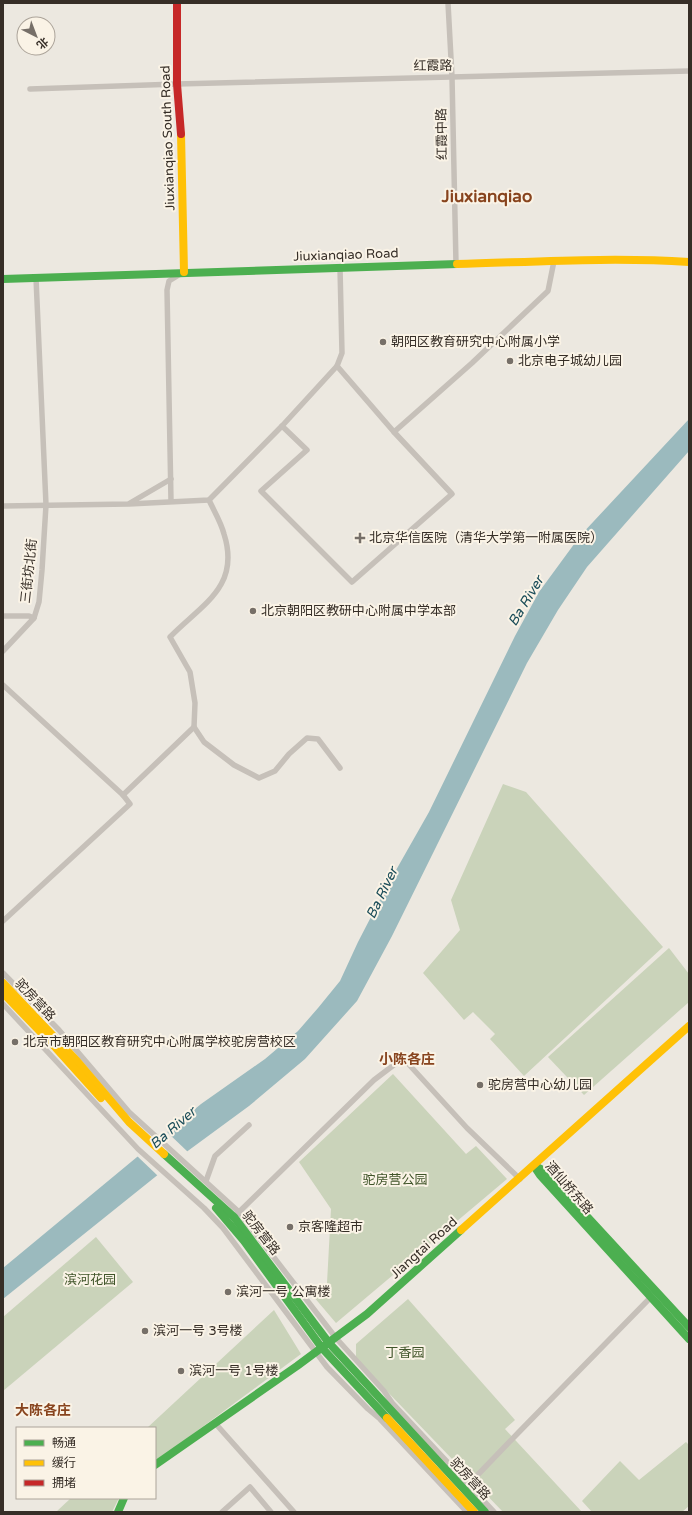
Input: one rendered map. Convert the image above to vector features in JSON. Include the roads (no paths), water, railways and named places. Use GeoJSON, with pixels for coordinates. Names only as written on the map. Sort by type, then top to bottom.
{"type":"FeatureCollection","features":[{"type":"Feature","properties":{"kind":"street","name":"Jiuxianqiao South Road"},"geometry":{"type":"LineString","coordinates":[[177,3],[177,84],[181,131],[184,272]]}},
{"type":"Feature","properties":{"kind":"street","name":"红霞中路"},"geometry":{"type":"LineString","coordinates":[[448,3],[452,77],[456,264]]}},
{"type":"Feature","properties":{"kind":"street","name":"红霞路"},"geometry":{"type":"LineString","coordinates":[[30,89],[689,71]]}},
{"type":"Feature","properties":{"kind":"street","name":"Jiuxianqiao Road"},"geometry":{"type":"LineString","coordinates":[[3,279],[554,261],[659,259],[689,262]]}},
{"type":"Feature","properties":{"kind":"street"},"geometry":{"type":"LineString","coordinates":[[394,432],[472,363],[548,291],[554,261]]}},
{"type":"Feature","properties":{"kind":"street"},"geometry":{"type":"LineString","coordinates":[[3,506],[46,504],[129,504],[209,500],[282,426],[337,366],[342,353],[340,268]]}},
{"type":"Feature","properties":{"kind":"street"},"geometry":{"type":"LineString","coordinates":[[171,501],[167,290],[168,281],[184,272]]}},
{"type":"Feature","properties":{"kind":"street","name":"三街坊北街"},"geometry":{"type":"LineString","coordinates":[[3,651],[34,618],[39,602],[46,504],[36,278]]}},
{"type":"Feature","properties":{"kind":"street"},"geometry":{"type":"LineString","coordinates":[[282,426],[307,450],[261,491],[352,582],[452,494],[394,432],[337,366]]}},
{"type":"Feature","properties":{"kind":"street"},"geometry":{"type":"LineString","coordinates":[[129,504],[171,479]]}},
{"type":"Feature","properties":{"kind":"street"},"geometry":{"type":"LineString","coordinates":[[209,500],[224,534],[229,560],[224,582],[205,606],[170,637],[190,672],[195,703],[194,727],[204,742],[234,765],[259,778],[275,771],[289,754],[306,738],[318,740],[340,768]]}},
{"type":"Feature","properties":{"kind":"street"},"geometry":{"type":"LineString","coordinates":[[3,616],[29,616],[34,618]]}},
{"type":"Feature","properties":{"kind":"street"},"geometry":{"type":"LineString","coordinates":[[3,685],[123,795],[130,804],[3,921]]}},
{"type":"Feature","properties":{"kind":"street"},"geometry":{"type":"LineString","coordinates":[[123,795],[194,727]]}},
{"type":"Feature","properties":{"kind":"street"},"geometry":{"type":"LineString","coordinates":[[3,973],[64,1036],[129,1112],[155,1134],[182,1169],[206,1181],[231,1220]]}},
{"type":"Feature","properties":{"kind":"street","name":"驼房营路"},"geometry":{"type":"LineString","coordinates":[[3,983],[77,1061],[118,1110],[147,1141]]}},
{"type":"Feature","properties":{"kind":"street","name":"驼房营路"},"geometry":{"type":"LineString","coordinates":[[3,993],[56,1048],[118,1117],[182,1169],[231,1220],[332,1340],[467,1487],[485,1512]]}},
{"type":"Feature","properties":{"kind":"street"},"geometry":{"type":"LineString","coordinates":[[3,1004],[138,1149],[204,1208],[231,1220]]}},
{"type":"Feature","properties":{"kind":"street","name":"Jiangtai Road"},"geometry":{"type":"LineString","coordinates":[[156,1464],[319,1350],[388,1296],[689,1026]]}},
{"type":"Feature","properties":{"kind":"street"},"geometry":{"type":"LineString","coordinates":[[231,1220],[374,1080],[403,1058],[467,1128],[520,1179]]}},
{"type":"Feature","properties":{"kind":"street"},"geometry":{"type":"LineString","coordinates":[[206,1181],[215,1156],[249,1125]]}},
{"type":"Feature","properties":{"kind":"street","name":"酒仙桥东路"},"geometry":{"type":"LineString","coordinates":[[534,1166],[540,1175],[689,1339]]}},
{"type":"Feature","properties":{"kind":"street","name":"酒仙桥东路"},"geometry":{"type":"LineString","coordinates":[[534,1166],[545,1171],[689,1327]]}},
{"type":"Feature","properties":{"kind":"street","name":"驼房营路"},"geometry":{"type":"LineString","coordinates":[[231,1220],[319,1350],[474,1512]]}},
{"type":"Feature","properties":{"kind":"street"},"geometry":{"type":"LineString","coordinates":[[494,1512],[467,1487],[651,1297]]}},
{"type":"Feature","properties":{"kind":"street"},"geometry":{"type":"LineString","coordinates":[[319,1350],[327,1367],[350,1392],[380,1419],[467,1512]]}},
{"type":"Feature","properties":{"kind":"street"},"geometry":{"type":"LineString","coordinates":[[216,1423],[294,1512]]}},
{"type":"Feature","properties":{"kind":"street"},"geometry":{"type":"LineString","coordinates":[[222,1512],[250,1487],[271,1512]]}},
{"type":"Feature","properties":{"kind":"street"},"geometry":{"type":"LineString","coordinates":[[118,1512],[124,1499]]}},
{"type":"Feature","properties":{"kind":"water","name":"Ba River"},"geometry":{"type":"Polygon","coordinates":[[[689,419],[689,451],[587,567],[558,610],[527,663],[392,936],[357,1001],[305,1059],[249,1106],[185,1153],[3,1299],[3,1268],[201,1104],[265,1059],[298,1031],[340,981],[387,886],[429,812],[515,636],[539,592],[580,536],[689,419]]]}},
{"type":"Feature","properties":{"kind":"place","name":"朝阳区教育研究中心附属小学"},"geometry":{"type":"Point","coordinates":[383,342]}},
{"type":"Feature","properties":{"kind":"place","name":"北京电子城幼儿园"},"geometry":{"type":"Point","coordinates":[510,361]}},
{"type":"Feature","properties":{"kind":"place","name":"北京华信医院（清华大学第一附属医院）"},"geometry":{"type":"Point","coordinates":[360,538]}},
{"type":"Feature","properties":{"kind":"place","name":"北京朝阳区教研中心附属中学本部"},"geometry":{"type":"Point","coordinates":[253,611]}},
{"type":"Feature","properties":{"kind":"place","name":"北京市朝阳区教育研究中心附属学校驼房营校区"},"geometry":{"type":"Point","coordinates":[15,1042]}},
{"type":"Feature","properties":{"kind":"place","name":"驼房营中心幼儿园"},"geometry":{"type":"Point","coordinates":[480,1085]}},
{"type":"Feature","properties":{"kind":"place","name":"京客隆超市"},"geometry":{"type":"Point","coordinates":[290,1227]}},
{"type":"Feature","properties":{"kind":"place","name":"滨河一号 公寓楼"},"geometry":{"type":"Point","coordinates":[228,1292]}},
{"type":"Feature","properties":{"kind":"place","name":"滨河一号 3号楼"},"geometry":{"type":"Point","coordinates":[145,1331]}},
{"type":"Feature","properties":{"kind":"place","name":"滨河一号 1号楼"},"geometry":{"type":"Point","coordinates":[181,1371]}},
{"type":"Feature","properties":{"kind":"district","name":"Jiuxianqiao"},"geometry":{"type":"Point","coordinates":[487,196]}},
{"type":"Feature","properties":{"kind":"district","name":"小陈各庄"},"geometry":{"type":"Point","coordinates":[407,1059]}},
{"type":"Feature","properties":{"kind":"district","name":"大陈各庄"},"geometry":{"type":"Point","coordinates":[43,1410]}},
{"type":"Feature","properties":{"kind":"park label","name":"驼房营公园"},"geometry":{"type":"Point","coordinates":[395,1180]}},
{"type":"Feature","properties":{"kind":"park label","name":"滨河花园"},"geometry":{"type":"Point","coordinates":[90,1280]}},
{"type":"Feature","properties":{"kind":"park label","name":"丁香园"},"geometry":{"type":"Point","coordinates":[405,1353]}}]}
